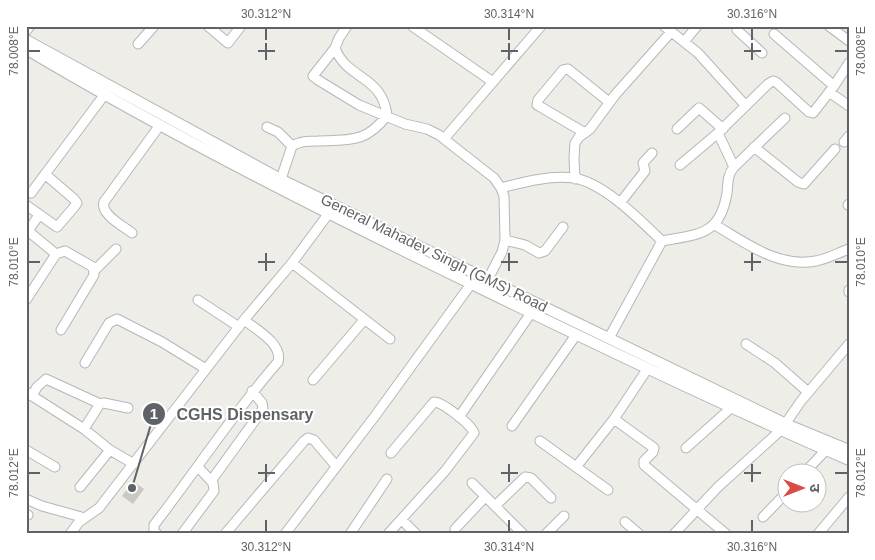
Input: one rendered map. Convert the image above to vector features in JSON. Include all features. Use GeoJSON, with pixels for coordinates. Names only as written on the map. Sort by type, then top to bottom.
{"type":"FeatureCollection","features":[{"type":"Feature","properties":{"kind":"street"},"geometry":{"type":"LineString","coordinates":[[26,31],[30,26]]}},
{"type":"Feature","properties":{"kind":"street"},"geometry":{"type":"LineString","coordinates":[[138,44],[154,26]]}},
{"type":"Feature","properties":{"kind":"street"},"geometry":{"type":"LineString","coordinates":[[208,26],[228,43],[241,26]]}},
{"type":"Feature","properties":{"kind":"street"},"geometry":{"type":"LineString","coordinates":[[348,26],[339,38],[335,48],[313,76],[359,105],[405,124],[427,129],[444,139],[487,171],[501,188],[504,196],[505,240],[502,252],[488,279]]}},
{"type":"Feature","properties":{"kind":"street"},"geometry":{"type":"LineString","coordinates":[[412,26],[493,82]]}},
{"type":"Feature","properties":{"kind":"street"},"geometry":{"type":"LineString","coordinates":[[444,139],[542,26]]}},
{"type":"Feature","properties":{"kind":"street"},"geometry":{"type":"LineString","coordinates":[[684,42],[697,26]]}},
{"type":"Feature","properties":{"kind":"street"},"geometry":{"type":"LineString","coordinates":[[829,26],[849,41]]}},
{"type":"Feature","properties":{"kind":"street"},"geometry":{"type":"LineString","coordinates":[[736,27],[762,53]]}},
{"type":"Feature","properties":{"kind":"street"},"geometry":{"type":"LineString","coordinates":[[575,179],[575,143],[594,124],[668,29],[698,53],[746,106]]}},
{"type":"Feature","properties":{"kind":"street"},"geometry":{"type":"LineString","coordinates":[[774,34],[849,106]]}},
{"type":"Feature","properties":{"kind":"street","name":"General Mahadev Singh (GMS) Road"},"geometry":{"type":"LineString","coordinates":[[26,40],[280,179],[609,338],[783,427],[849,450]]}},
{"type":"Feature","properties":{"kind":"street"},"geometry":{"type":"LineString","coordinates":[[280,179],[292,146],[310,141],[362,138],[376,128],[387,115],[385,102],[374,86],[344,64],[335,48]]}},
{"type":"Feature","properties":{"kind":"street"},"geometry":{"type":"LineString","coordinates":[[26,49],[224,160],[471,284],[732,407],[783,427],[849,460]]}},
{"type":"Feature","properties":{"kind":"street"},"geometry":{"type":"LineString","coordinates":[[680,165],[721,131],[773,81],[811,114],[816,111],[849,63]]}},
{"type":"Feature","properties":{"kind":"street"},"geometry":{"type":"LineString","coordinates":[[585,133],[537,105],[538,100],[563,70],[568,69],[610,102]]}},
{"type":"Feature","properties":{"kind":"street"},"geometry":{"type":"LineString","coordinates":[[31,193],[46,176],[105,94]]}},
{"type":"Feature","properties":{"kind":"street"},"geometry":{"type":"LineString","coordinates":[[677,129],[699,108],[721,131],[734,167]]}},
{"type":"Feature","properties":{"kind":"street"},"geometry":{"type":"LineString","coordinates":[[662,241],[697,234],[715,225],[724,207],[729,176],[734,167],[785,118]]}},
{"type":"Feature","properties":{"kind":"street"},"geometry":{"type":"LineString","coordinates":[[132,233],[108,214],[102,206],[160,125]]}},
{"type":"Feature","properties":{"kind":"street"},"geometry":{"type":"LineString","coordinates":[[267,127],[278,132],[292,146]]}},
{"type":"Feature","properties":{"kind":"street"},"geometry":{"type":"LineString","coordinates":[[754,147],[798,182],[804,184],[835,149]]}},
{"type":"Feature","properties":{"kind":"street"},"geometry":{"type":"LineString","coordinates":[[620,203],[645,171],[643,163],[652,153]]}},
{"type":"Feature","properties":{"kind":"street"},"geometry":{"type":"LineString","coordinates":[[26,205],[57,227],[77,203],[46,176]]}},
{"type":"Feature","properties":{"kind":"street"},"geometry":{"type":"LineString","coordinates":[[501,188],[540,179],[561,177],[575,179],[594,186],[620,203],[662,241]]}},
{"type":"Feature","properties":{"kind":"street"},"geometry":{"type":"LineString","coordinates":[[70,534],[74,527],[100,508],[206,369],[329,213]]}},
{"type":"Feature","properties":{"kind":"street"},"geometry":{"type":"LineString","coordinates":[[40,214],[27,233],[56,254]]}},
{"type":"Feature","properties":{"kind":"street"},"geometry":{"type":"LineString","coordinates":[[715,225],[777,259],[792,262],[817,260],[849,248]]}},
{"type":"Feature","properties":{"kind":"street"},"geometry":{"type":"LineString","coordinates":[[505,240],[542,253],[545,252],[563,227]]}},
{"type":"Feature","properties":{"kind":"street"},"geometry":{"type":"LineString","coordinates":[[609,338],[662,241]]}},
{"type":"Feature","properties":{"kind":"street"},"geometry":{"type":"LineString","coordinates":[[61,330],[92,280],[94,270],[116,249]]}},
{"type":"Feature","properties":{"kind":"street"},"geometry":{"type":"LineString","coordinates":[[26,300],[56,254],[65,251],[91,266],[94,270]]}},
{"type":"Feature","properties":{"kind":"street"},"geometry":{"type":"LineString","coordinates":[[292,262],[390,339]]}},
{"type":"Feature","properties":{"kind":"street"},"geometry":{"type":"LineString","coordinates":[[285,534],[375,416],[471,284]]}},
{"type":"Feature","properties":{"kind":"street"},"geometry":{"type":"LineString","coordinates":[[157,534],[154,531],[154,525],[252,391],[278,362],[280,356],[274,344],[198,300]]}},
{"type":"Feature","properties":{"kind":"street"},"geometry":{"type":"LineString","coordinates":[[459,417],[531,313]]}},
{"type":"Feature","properties":{"kind":"street"},"geometry":{"type":"LineString","coordinates":[[85,363],[109,322],[118,319],[162,342],[206,369]]}},
{"type":"Feature","properties":{"kind":"street"},"geometry":{"type":"LineString","coordinates":[[313,380],[364,320]]}},
{"type":"Feature","properties":{"kind":"street"},"geometry":{"type":"LineString","coordinates":[[512,426],[576,334]]}},
{"type":"Feature","properties":{"kind":"street"},"geometry":{"type":"LineString","coordinates":[[746,344],[774,363],[808,392]]}},
{"type":"Feature","properties":{"kind":"street"},"geometry":{"type":"LineString","coordinates":[[674,534],[718,487],[783,427],[808,392],[849,344]]}},
{"type":"Feature","properties":{"kind":"street"},"geometry":{"type":"LineString","coordinates":[[576,467],[614,419],[648,368]]}},
{"type":"Feature","properties":{"kind":"street"},"geometry":{"type":"LineString","coordinates":[[98,404],[46,379],[29,394],[84,429],[110,450],[134,464]]}},
{"type":"Feature","properties":{"kind":"street"},"geometry":{"type":"LineString","coordinates":[[211,481],[263,409],[262,403],[252,391]]}},
{"type":"Feature","properties":{"kind":"street"},"geometry":{"type":"LineString","coordinates":[[84,429],[98,404],[104,402],[128,408]]}},
{"type":"Feature","properties":{"kind":"street"},"geometry":{"type":"LineString","coordinates":[[388,534],[402,520],[474,433],[471,427],[459,417],[440,403],[434,402],[391,453]]}},
{"type":"Feature","properties":{"kind":"street"},"geometry":{"type":"LineString","coordinates":[[686,448],[732,407]]}},
{"type":"Feature","properties":{"kind":"street"},"geometry":{"type":"LineString","coordinates":[[614,419],[654,448],[653,452],[644,461],[644,464],[726,534]]}},
{"type":"Feature","properties":{"kind":"street"},"geometry":{"type":"LineString","coordinates":[[225,534],[308,438],[314,440],[336,466]]}},
{"type":"Feature","properties":{"kind":"street"},"geometry":{"type":"LineString","coordinates":[[540,441],[608,490]]}},
{"type":"Feature","properties":{"kind":"street"},"geometry":{"type":"LineString","coordinates":[[26,450],[55,467]]}},
{"type":"Feature","properties":{"kind":"street"},"geometry":{"type":"LineString","coordinates":[[80,487],[110,450]]}},
{"type":"Feature","properties":{"kind":"street"},"geometry":{"type":"LineString","coordinates":[[815,462],[826,450]]}},
{"type":"Feature","properties":{"kind":"street"},"geometry":{"type":"LineString","coordinates":[[182,534],[215,487],[198,467]]}},
{"type":"Feature","properties":{"kind":"street"},"geometry":{"type":"LineString","coordinates":[[494,506],[525,477],[531,478],[551,498]]}},
{"type":"Feature","properties":{"kind":"street"},"geometry":{"type":"LineString","coordinates":[[350,534],[386,479]]}},
{"type":"Feature","properties":{"kind":"street"},"geometry":{"type":"LineString","coordinates":[[472,484],[523,534]]}},
{"type":"Feature","properties":{"kind":"street"},"geometry":{"type":"LineString","coordinates":[[455,529],[485,497]]}},
{"type":"Feature","properties":{"kind":"street"},"geometry":{"type":"LineString","coordinates":[[818,534],[849,497]]}},
{"type":"Feature","properties":{"kind":"street"},"geometry":{"type":"LineString","coordinates":[[26,499],[42,506],[85,518]]}},
{"type":"Feature","properties":{"kind":"street"},"geometry":{"type":"LineString","coordinates":[[763,518],[778,502]]}},
{"type":"Feature","properties":{"kind":"street"},"geometry":{"type":"LineString","coordinates":[[546,534],[564,516]]}},
{"type":"Feature","properties":{"kind":"street"},"geometry":{"type":"LineString","coordinates":[[402,520],[416,534]]}},
{"type":"Feature","properties":{"kind":"street"},"geometry":{"type":"LineString","coordinates":[[625,522],[639,534]]}},
{"type":"Feature","properties":{"kind":"building"},"geometry":{"type":"Polygon","coordinates":[[[133,481],[144,489],[133,504],[122,496],[133,481]]]}},
{"type":"Feature","properties":{"kind":"place","name":"CGHS Dispensary"},"geometry":{"type":"Point","coordinates":[132,488]}}]}
